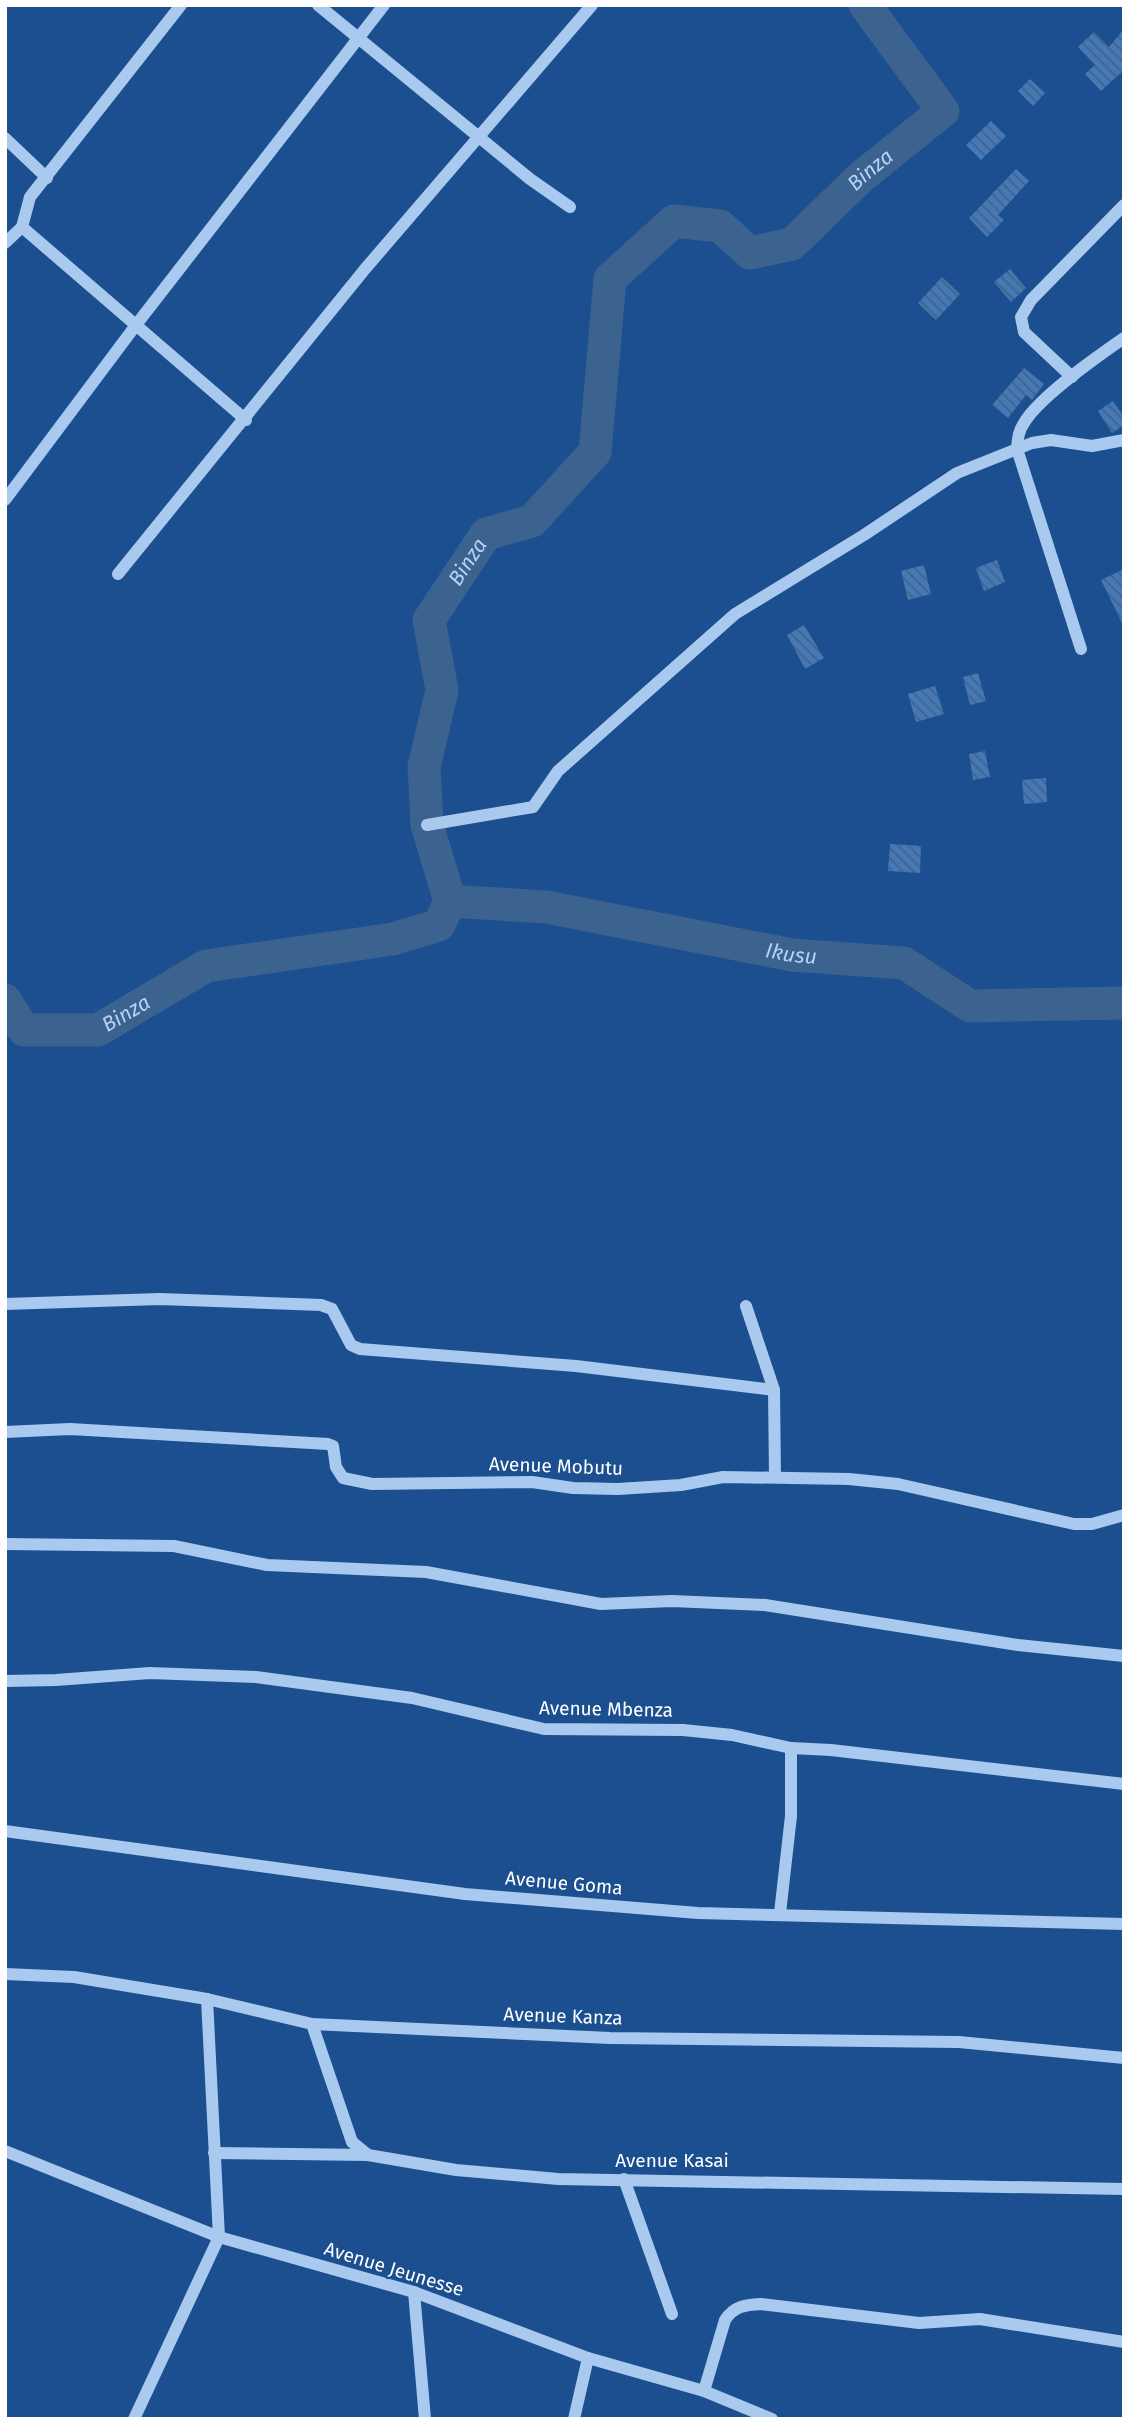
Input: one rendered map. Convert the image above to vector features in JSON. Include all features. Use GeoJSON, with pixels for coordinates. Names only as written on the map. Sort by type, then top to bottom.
{"type":"FeatureCollection","features":[{"type":"Feature","properties":{"kind":"street"},"geometry":{"type":"LineString","coordinates":[[5,243],[22,227],[26,204],[181,5]]}},
{"type":"Feature","properties":{"kind":"street"},"geometry":{"type":"LineString","coordinates":[[318,5],[530,179],[570,206]]}},
{"type":"Feature","properties":{"kind":"street"},"geometry":{"type":"LineString","coordinates":[[5,500],[136,325],[384,5]]}},
{"type":"Feature","properties":{"kind":"street"},"geometry":{"type":"LineString","coordinates":[[118,574],[246,420],[365,269],[592,5]]}},
{"type":"Feature","properties":{"kind":"street"},"geometry":{"type":"LineString","coordinates":[[5,138],[47,178]]}},
{"type":"Feature","properties":{"kind":"street"},"geometry":{"type":"LineString","coordinates":[[1072,377],[1024,332],[1021,317],[1031,300],[1124,205]]}},
{"type":"Feature","properties":{"kind":"street"},"geometry":{"type":"LineString","coordinates":[[22,227],[246,420]]}},
{"type":"Feature","properties":{"kind":"street"},"geometry":{"type":"LineString","coordinates":[[1081,649],[1017,449],[1018,434],[1025,420],[1072,377],[1124,338]]}},
{"type":"Feature","properties":{"kind":"street"},"geometry":{"type":"LineString","coordinates":[[426,825],[533,807],[558,771],[735,614],[864,535],[957,473],[1017,449],[1051,440],[1093,446],[1124,440]]}},
{"type":"Feature","properties":{"kind":"street"},"geometry":{"type":"LineString","coordinates":[[5,1304],[160,1298],[321,1305],[332,1309],[351,1345],[360,1349],[576,1366],[774,1390]]}},
{"type":"Feature","properties":{"kind":"street"},"geometry":{"type":"LineString","coordinates":[[746,1306],[774,1390],[775,1477]]}},
{"type":"Feature","properties":{"kind":"street","name":"Avenue Mobutu"},"geometry":{"type":"LineString","coordinates":[[5,1432],[70,1429],[328,1444],[333,1446],[336,1467],[343,1478],[372,1484],[532,1482],[573,1488],[618,1489],[681,1485],[723,1477],[775,1477],[898,1483],[1074,1524],[1100,1522],[1124,1515]]}},
{"type":"Feature","properties":{"kind":"street"},"geometry":{"type":"LineString","coordinates":[[5,1544],[174,1546],[267,1565],[426,1572],[601,1604],[672,1601],[765,1605],[1018,1645],[1124,1656]]}},
{"type":"Feature","properties":{"kind":"street","name":"Avenue Mbenza"},"geometry":{"type":"LineString","coordinates":[[5,1681],[56,1681],[150,1673],[256,1677],[412,1698],[544,1729],[683,1730],[732,1735],[791,1748],[831,1750],[1124,1784]]}},
{"type":"Feature","properties":{"kind":"street"},"geometry":{"type":"LineString","coordinates":[[780,1913],[791,1816],[791,1748]]}},
{"type":"Feature","properties":{"kind":"street","name":"Avenue Goma"},"geometry":{"type":"LineString","coordinates":[[5,1831],[466,1894],[698,1913],[780,1913],[1124,1924]]}},
{"type":"Feature","properties":{"kind":"street","name":"Avenue Kanza"},"geometry":{"type":"LineString","coordinates":[[5,1973],[74,1977],[207,1999],[312,2024],[610,2038],[959,2042],[1124,2057]]}},
{"type":"Feature","properties":{"kind":"street"},"geometry":{"type":"LineString","coordinates":[[134,2419],[219,2237],[207,1999]]}},
{"type":"Feature","properties":{"kind":"street"},"geometry":{"type":"LineString","coordinates":[[312,2024],[352,2142],[368,2155]]}},
{"type":"Feature","properties":{"kind":"street","name":"Avenue Jeunesse"},"geometry":{"type":"LineString","coordinates":[[5,2151],[219,2237],[414,2292],[588,2358],[704,2391],[744,2413],[772,2419]]}},
{"type":"Feature","properties":{"kind":"street","name":"Avenue Kasai"},"geometry":{"type":"LineString","coordinates":[[214,2153],[368,2155],[468,2171],[558,2179],[1124,2189]]}},
{"type":"Feature","properties":{"kind":"street"},"geometry":{"type":"LineString","coordinates":[[624,2179],[672,2314]]}},
{"type":"Feature","properties":{"kind":"street"},"geometry":{"type":"LineString","coordinates":[[414,2292],[425,2419]]}},
{"type":"Feature","properties":{"kind":"street"},"geometry":{"type":"LineString","coordinates":[[704,2391],[725,2320],[731,2311],[745,2305],[761,2304],[919,2323],[979,2319],[1124,2342]]}},
{"type":"Feature","properties":{"kind":"street"},"geometry":{"type":"LineString","coordinates":[[574,2419],[588,2358]]}},
{"type":"Feature","properties":{"kind":"building"},"geometry":{"type":"Polygon","coordinates":[[[1124,29],[1124,70],[1101,91],[1085,74],[1095,65],[1078,47],[1094,32],[1109,47],[1124,29]]]}},
{"type":"Feature","properties":{"kind":"building"},"geometry":{"type":"Polygon","coordinates":[[[1030,79],[1045,93],[1033,106],[1018,91],[1030,79]]]}},
{"type":"Feature","properties":{"kind":"building"},"geometry":{"type":"Polygon","coordinates":[[[991,121],[1006,136],[981,160],[966,145],[991,121]]]}},
{"type":"Feature","properties":{"kind":"building"},"geometry":{"type":"Polygon","coordinates":[[[1016,169],[1029,181],[998,215],[1004,220],[987,237],[969,218],[1016,169]]]}},
{"type":"Feature","properties":{"kind":"building"},"geometry":{"type":"Polygon","coordinates":[[[1010,269],[1026,288],[1011,302],[994,282],[1010,269]]]}},
{"type":"Feature","properties":{"kind":"building"},"geometry":{"type":"Polygon","coordinates":[[[942,277],[960,294],[936,320],[918,303],[942,277]]]}},
{"type":"Feature","properties":{"kind":"building"},"geometry":{"type":"Polygon","coordinates":[[[1024,368],[1044,384],[1032,400],[1026,395],[1008,418],[992,405],[1024,368]]]}},
{"type":"Feature","properties":{"kind":"building"},"geometry":{"type":"Polygon","coordinates":[[[1113,401],[1124,417],[1124,425],[1112,433],[1098,411],[1113,401]]]}},
{"type":"Feature","properties":{"kind":"building"},"geometry":{"type":"Polygon","coordinates":[[[997,560],[1005,582],[984,591],[976,568],[997,560]]]}},
{"type":"Feature","properties":{"kind":"building"},"geometry":{"type":"Polygon","coordinates":[[[924,565],[931,594],[908,600],[901,571],[924,565]]]}},
{"type":"Feature","properties":{"kind":"building"},"geometry":{"type":"Polygon","coordinates":[[[1124,569],[1124,627],[1101,580],[1124,569]]]}},
{"type":"Feature","properties":{"kind":"building"},"geometry":{"type":"Polygon","coordinates":[[[804,625],[824,658],[805,669],[787,635],[804,625]]]}},
{"type":"Feature","properties":{"kind":"building"},"geometry":{"type":"Polygon","coordinates":[[[978,673],[986,701],[970,705],[963,677],[978,673]]]}},
{"type":"Feature","properties":{"kind":"building"},"geometry":{"type":"Polygon","coordinates":[[[935,686],[944,714],[916,722],[908,694],[935,686]]]}},
{"type":"Feature","properties":{"kind":"building"},"geometry":{"type":"Polygon","coordinates":[[[985,751],[990,777],[973,780],[969,754],[985,751]]]}},
{"type":"Feature","properties":{"kind":"building"},"geometry":{"type":"Polygon","coordinates":[[[1046,778],[1047,802],[1024,804],[1022,780],[1046,778]]]}},
{"type":"Feature","properties":{"kind":"building"},"geometry":{"type":"Polygon","coordinates":[[[890,844],[921,846],[920,873],[888,871],[890,844]]]}},
{"type":"Feature","properties":{"kind":"waterway","name":"Binza"},"geometry":{"type":"LineString","coordinates":[[5,1000],[24,1030],[98,1030],[206,966],[393,939],[439,925],[450,901],[427,825],[424,767],[442,690],[429,620],[486,534],[532,521],[595,452],[610,279],[674,221],[720,226],[750,253],[792,244],[861,177],[943,111],[865,5]]}},
{"type":"Feature","properties":{"kind":"waterway","name":"Ikusu"},"geometry":{"type":"LineString","coordinates":[[450,901],[546,907],[792,955],[904,963],[970,1006],[1124,1003]]}}]}
